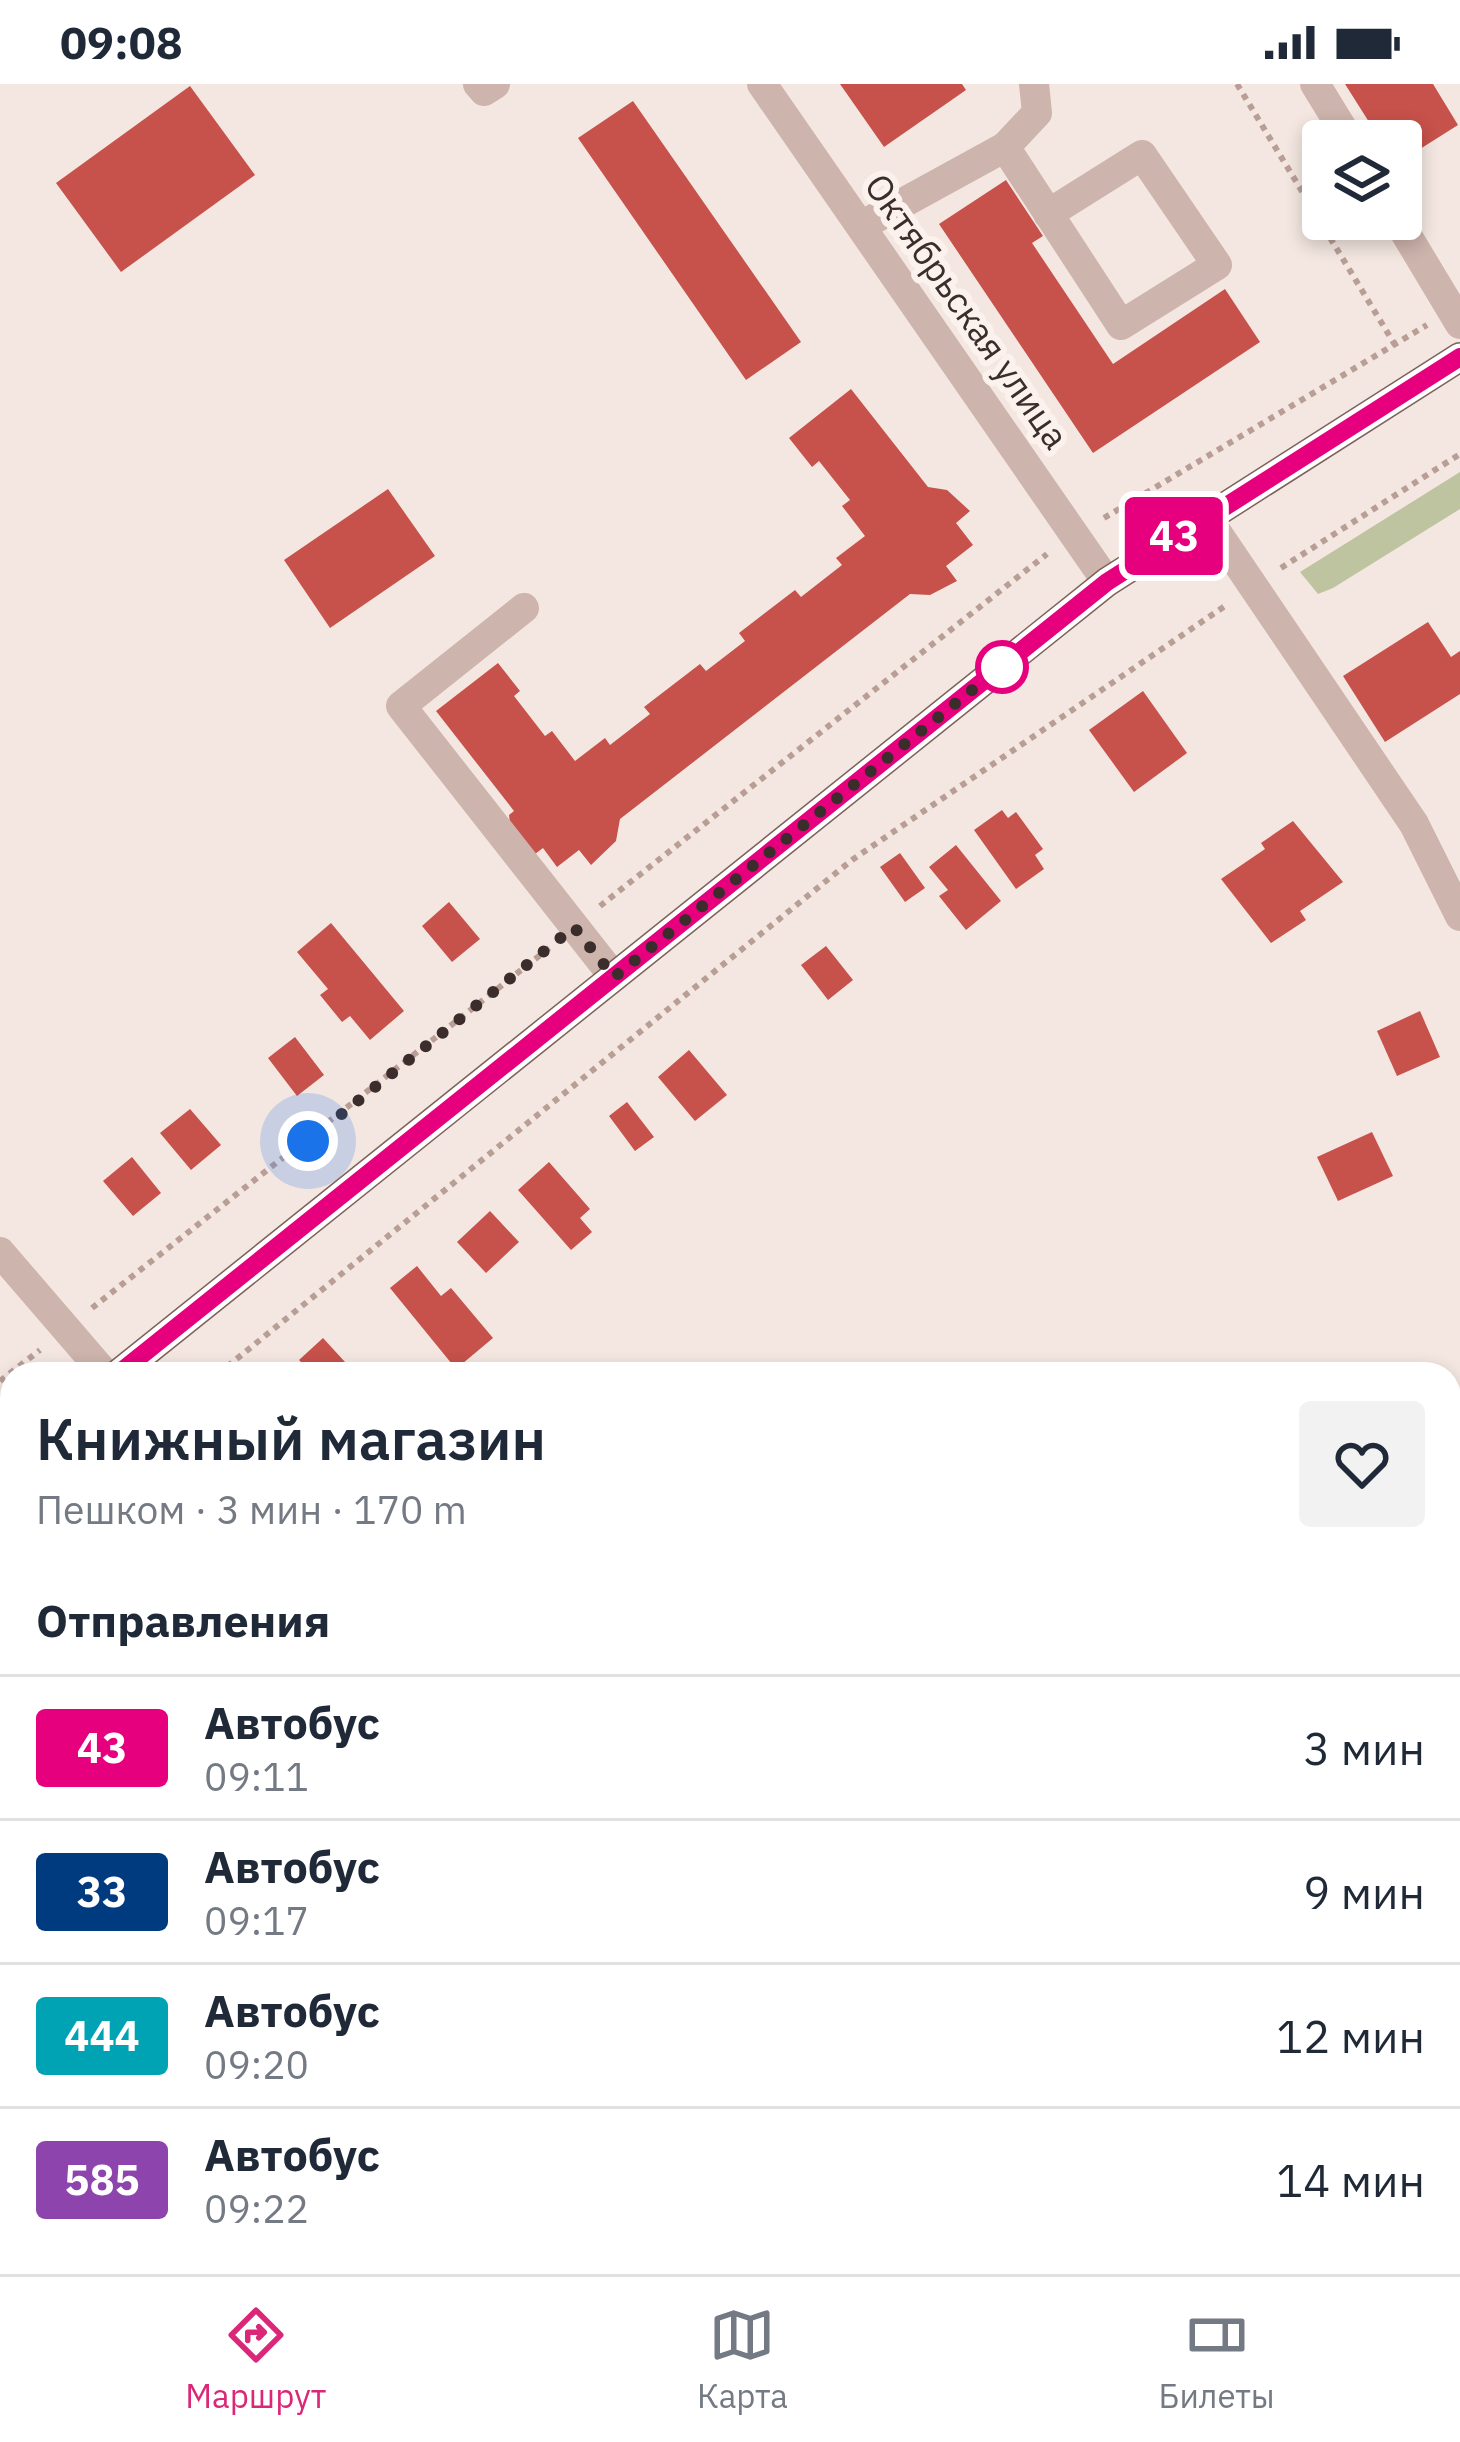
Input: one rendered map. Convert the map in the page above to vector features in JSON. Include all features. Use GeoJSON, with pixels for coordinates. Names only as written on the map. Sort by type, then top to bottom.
{"type":"FeatureCollection","features":[{"type":"Feature","properties":{"kind":"main road"},"geometry":{"type":"LineString","coordinates":[[133,1362],[1107,582],[1205,515],[1460,357]]}},
{"type":"Feature","properties":{"kind":"street"},"geometry":{"type":"LineString","coordinates":[[478,84],[484,92],[495,84]]}},
{"type":"Feature","properties":{"kind":"street","name":"Октябрьская улица"},"geometry":{"type":"LineString","coordinates":[[762,84],[1107,582]]}},
{"type":"Feature","properties":{"kind":"street"},"geometry":{"type":"LineString","coordinates":[[861,226],[1005,147],[1037,113],[1034,84]]}},
{"type":"Feature","properties":{"kind":"street"},"geometry":{"type":"LineString","coordinates":[[1315,84],[1337,120]]}},
{"type":"Feature","properties":{"kind":"street"},"geometry":{"type":"LineString","coordinates":[[1005,147],[1048,214],[1121,326],[1217,265],[1142,155],[1048,214]]}},
{"type":"Feature","properties":{"kind":"street"},"geometry":{"type":"LineString","coordinates":[[1409,240],[1456,318]]}},
{"type":"Feature","properties":{"kind":"street"},"geometry":{"type":"LineString","coordinates":[[1205,515],[1414,824],[1459,910]]}},
{"type":"Feature","properties":{"kind":"street"},"geometry":{"type":"LineString","coordinates":[[524,608],[401,706],[614,977]]}},
{"type":"Feature","properties":{"kind":"street"},"geometry":{"type":"LineString","coordinates":[[0,1252],[95,1362]]}},
{"type":"Feature","properties":{"kind":"path"},"geometry":{"type":"LineString","coordinates":[[1237,84],[1395,344]]}},
{"type":"Feature","properties":{"kind":"path"},"geometry":{"type":"LineString","coordinates":[[1075,536],[1395,344],[1456,318]]}},
{"type":"Feature","properties":{"kind":"path"},"geometry":{"type":"LineString","coordinates":[[233,1362],[852,860],[1253,586],[1460,454]]}},
{"type":"Feature","properties":{"kind":"path"},"geometry":{"type":"LineString","coordinates":[[24,1362],[384,1083],[1042,557]]}},
{"type":"Feature","properties":{"kind":"green space"},"geometry":{"type":"Polygon","coordinates":[[[1460,472],[1460,509],[1318,594],[1300,572],[1460,472]]]}},
{"type":"Feature","properties":{"kind":"building"},"geometry":{"type":"Polygon","coordinates":[[[840,84],[962,84],[966,90],[884,147],[840,84]]]}},
{"type":"Feature","properties":{"kind":"building"},"geometry":{"type":"Polygon","coordinates":[[[1345,84],[1433,84],[1458,125],[1422,148],[1422,120],[1368,120],[1345,84]]]}},
{"type":"Feature","properties":{"kind":"building"},"geometry":{"type":"Polygon","coordinates":[[[190,86],[255,175],[121,272],[56,183],[190,86]]]}},
{"type":"Feature","properties":{"kind":"building"},"geometry":{"type":"Polygon","coordinates":[[[633,101],[801,342],[746,380],[578,138],[633,101]]]}},
{"type":"Feature","properties":{"kind":"building"},"geometry":{"type":"Polygon","coordinates":[[[1006,180],[1043,236],[1032,243],[1113,364],[1225,289],[1260,342],[1093,453],[939,224],[1006,180]]]}},
{"type":"Feature","properties":{"kind":"building"},"geometry":{"type":"Polygon","coordinates":[[[851,389],[928,487],[947,490],[970,511],[956,523],[973,545],[946,566],[957,581],[930,595],[910,594],[620,819],[616,841],[591,865],[579,850],[557,867],[543,848],[527,860],[511,833],[509,815],[514,811],[436,711],[498,663],[520,691],[514,696],[545,736],[552,731],[575,761],[605,738],[610,745],[650,714],[644,707],[700,664],[706,671],[745,641],[739,633],[795,590],[801,597],[842,565],[836,558],[865,536],[842,506],[850,500],[819,461],[812,467],[789,438],[851,389]]]}},
{"type":"Feature","properties":{"kind":"building"},"geometry":{"type":"Polygon","coordinates":[[[388,489],[435,556],[330,628],[284,560],[388,489]]]}},
{"type":"Feature","properties":{"kind":"building"},"geometry":{"type":"Polygon","coordinates":[[[1428,622],[1451,657],[1460,651],[1460,694],[1385,742],[1343,676],[1428,622]]]}},
{"type":"Feature","properties":{"kind":"building"},"geometry":{"type":"Polygon","coordinates":[[[1143,691],[1187,753],[1134,792],[1089,730],[1143,691]]]}},
{"type":"Feature","properties":{"kind":"building"},"geometry":{"type":"Polygon","coordinates":[[[1002,810],[1008,818],[1016,812],[1043,849],[1035,855],[1044,869],[1016,889],[974,830],[1002,810]]]}},
{"type":"Feature","properties":{"kind":"building"},"geometry":{"type":"Polygon","coordinates":[[[1293,821],[1343,882],[1300,911],[1306,920],[1271,943],[1221,879],[1265,849],[1261,843],[1293,821]]]}},
{"type":"Feature","properties":{"kind":"building"},"geometry":{"type":"Polygon","coordinates":[[[956,845],[1001,901],[966,930],[939,896],[948,890],[929,867],[956,845]]]}},
{"type":"Feature","properties":{"kind":"building"},"geometry":{"type":"Polygon","coordinates":[[[900,853],[925,888],[905,902],[880,867],[900,853]]]}},
{"type":"Feature","properties":{"kind":"building"},"geometry":{"type":"Polygon","coordinates":[[[449,902],[480,939],[452,962],[422,926],[449,902]]]}},
{"type":"Feature","properties":{"kind":"building"},"geometry":{"type":"Polygon","coordinates":[[[331,923],[404,1011],[370,1040],[350,1016],[342,1022],[320,995],[328,989],[297,952],[331,923]]]}},
{"type":"Feature","properties":{"kind":"building"},"geometry":{"type":"Polygon","coordinates":[[[826,946],[853,980],[828,1000],[801,965],[826,946]]]}},
{"type":"Feature","properties":{"kind":"building"},"geometry":{"type":"Polygon","coordinates":[[[1420,1011],[1440,1057],[1397,1076],[1377,1031],[1420,1011]]]}},
{"type":"Feature","properties":{"kind":"building"},"geometry":{"type":"Polygon","coordinates":[[[295,1037],[324,1075],[297,1096],[268,1058],[295,1037]]]}},
{"type":"Feature","properties":{"kind":"building"},"geometry":{"type":"Polygon","coordinates":[[[689,1050],[727,1095],[695,1121],[658,1077],[689,1050]]]}},
{"type":"Feature","properties":{"kind":"building"},"geometry":{"type":"Polygon","coordinates":[[[627,1102],[654,1137],[635,1151],[609,1116],[627,1102]]]}},
{"type":"Feature","properties":{"kind":"building"},"geometry":{"type":"Polygon","coordinates":[[[190,1109],[221,1145],[191,1170],[160,1133],[190,1109]]]}},
{"type":"Feature","properties":{"kind":"building"},"geometry":{"type":"Polygon","coordinates":[[[1372,1132],[1393,1176],[1338,1201],[1317,1157],[1372,1132]]]}},
{"type":"Feature","properties":{"kind":"building"},"geometry":{"type":"Polygon","coordinates":[[[132,1157],[161,1193],[133,1216],[103,1181],[132,1157]]]}},
{"type":"Feature","properties":{"kind":"building"},"geometry":{"type":"Polygon","coordinates":[[[549,1162],[590,1209],[580,1218],[592,1232],[571,1250],[518,1190],[549,1162]]]}},
{"type":"Feature","properties":{"kind":"building"},"geometry":{"type":"Polygon","coordinates":[[[490,1211],[519,1242],[486,1273],[457,1242],[490,1211]]]}},
{"type":"Feature","properties":{"kind":"building"},"geometry":{"type":"Polygon","coordinates":[[[417,1266],[441,1296],[451,1288],[493,1338],[464,1362],[450,1362],[390,1288],[417,1266]]]}},
{"type":"Feature","properties":{"kind":"building"},"geometry":{"type":"Polygon","coordinates":[[[323,1338],[345,1362],[301,1362],[323,1338]]]}},
{"type":"Feature","properties":{"kind":"bus line","name":"43"},"geometry":{"type":"LineString","coordinates":[[133,1362],[1107,582],[1205,515],[1460,357]]}},
{"type":"Feature","properties":{"kind":"route"},"geometry":{"type":"LineString","coordinates":[[308,1141],[574,927],[614,977],[1006,663],[1002,667]]}}]}
